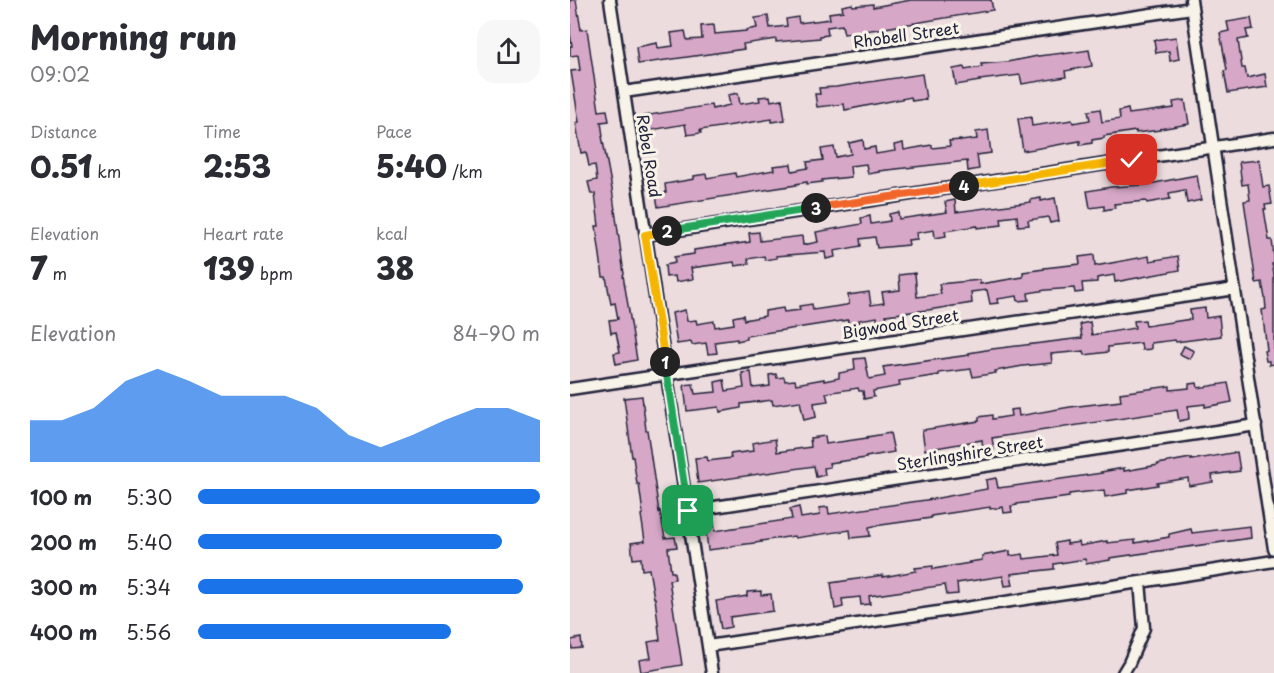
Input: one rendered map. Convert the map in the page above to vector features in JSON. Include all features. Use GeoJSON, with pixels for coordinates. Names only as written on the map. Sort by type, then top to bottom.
{"type":"FeatureCollection","features":[{"type":"Feature","properties":{"kind":"street","name":"Rebel Road"},"geometry":{"type":"LineString","coordinates":[[610,0],[712,673]]}},
{"type":"Feature","properties":{"kind":"street","name":"Rhobell Street"},"geometry":{"type":"LineString","coordinates":[[624,92],[1191,4]]}},
{"type":"Feature","properties":{"kind":"street"},"geometry":{"type":"LineString","coordinates":[[1191,4],[1274,549]]}},
{"type":"Feature","properties":{"kind":"street"},"geometry":{"type":"LineString","coordinates":[[645,235],[1274,138]]}},
{"type":"Feature","properties":{"kind":"street","name":"Bigwood Street"},"geometry":{"type":"LineString","coordinates":[[570,389],[1235,289]]}},
{"type":"Feature","properties":{"kind":"street","name":"Sterlingshire Street"},"geometry":{"type":"LineString","coordinates":[[688,511],[1256,425]]}},
{"type":"Feature","properties":{"kind":"street"},"geometry":{"type":"LineString","coordinates":[[708,646],[1274,561]]}},
{"type":"Feature","properties":{"kind":"street"},"geometry":{"type":"LineString","coordinates":[[1123,673],[1130,663],[1144,628],[1140,582]]}},
{"type":"Feature","properties":{"kind":"building"},"geometry":{"type":"Polygon","coordinates":[[[570,0],[576,0],[581,30],[587,29],[599,111],[607,110],[609,121],[601,122],[602,136],[637,360],[616,364],[614,353],[620,352],[616,332],[611,333],[609,320],[618,319],[615,303],[611,304],[606,277],[603,277],[596,226],[599,226],[595,194],[591,194],[588,182],[597,180],[595,165],[589,166],[586,152],[581,153],[576,123],[579,122],[571,71],[580,70],[578,55],[570,56],[570,46],[572,46],[570,0]]]}},
{"type":"Feature","properties":{"kind":"building"},"geometry":{"type":"Polygon","coordinates":[[[911,0],[991,0],[993,10],[844,34],[842,25],[827,27],[828,35],[820,36],[820,38],[776,42],[776,39],[743,44],[744,49],[638,64],[636,47],[657,43],[658,48],[673,46],[671,33],[685,31],[687,40],[702,39],[701,26],[714,25],[715,34],[746,31],[757,28],[755,18],[768,16],[770,28],[787,26],[786,19],[798,17],[799,23],[830,19],[829,13],[843,11],[842,6],[873,4],[873,7],[911,0]]]}},
{"type":"Feature","properties":{"kind":"building"},"geometry":{"type":"Polygon","coordinates":[[[1251,18],[1253,29],[1246,30],[1248,38],[1238,40],[1242,68],[1245,68],[1247,78],[1265,74],[1267,87],[1228,93],[1224,71],[1227,70],[1220,33],[1229,31],[1227,22],[1251,18]]]}},
{"type":"Feature","properties":{"kind":"building"},"geometry":{"type":"Polygon","coordinates":[[[1176,37],[1179,59],[1170,61],[1169,51],[1156,53],[1154,40],[1176,37]]]}},
{"type":"Feature","properties":{"kind":"building"},"geometry":{"type":"Polygon","coordinates":[[[1089,50],[1092,66],[1065,71],[1066,77],[1022,84],[1020,75],[956,85],[953,69],[964,67],[965,70],[982,67],[981,64],[1089,50]]]}},
{"type":"Feature","properties":{"kind":"building"},"geometry":{"type":"Polygon","coordinates":[[[922,74],[926,99],[912,101],[911,97],[845,110],[844,104],[817,107],[815,94],[820,94],[819,88],[922,74]]]}},
{"type":"Feature","properties":{"kind":"building"},"geometry":{"type":"Polygon","coordinates":[[[738,93],[740,104],[760,101],[759,97],[770,96],[771,101],[782,99],[785,120],[772,122],[772,119],[700,130],[701,133],[687,135],[685,124],[646,131],[643,116],[711,105],[712,109],[730,105],[728,95],[738,93]]]}},
{"type":"Feature","properties":{"kind":"building"},"geometry":{"type":"Polygon","coordinates":[[[1185,100],[1189,124],[1160,130],[1104,136],[1104,138],[1092,140],[1092,143],[1080,145],[1080,141],[1023,151],[1018,119],[1031,117],[1032,126],[1072,120],[1073,123],[1090,120],[1088,111],[1100,109],[1102,122],[1120,119],[1119,111],[1128,109],[1129,114],[1174,108],[1173,102],[1185,100]]]}},
{"type":"Feature","properties":{"kind":"building"},"geometry":{"type":"Polygon","coordinates":[[[988,130],[991,153],[977,155],[979,169],[968,171],[967,161],[868,174],[866,164],[850,166],[851,177],[807,184],[807,182],[658,207],[656,195],[666,193],[665,184],[694,179],[694,176],[706,174],[707,178],[735,173],[736,177],[774,170],[773,166],[791,164],[792,171],[808,168],[807,162],[823,160],[821,149],[834,147],[836,157],[851,154],[849,143],[863,140],[864,149],[875,147],[876,154],[895,151],[894,145],[903,143],[904,150],[932,145],[932,148],[950,146],[949,141],[977,139],[976,132],[988,130]]]}},
{"type":"Feature","properties":{"kind":"building"},"geometry":{"type":"Polygon","coordinates":[[[1259,160],[1263,187],[1269,186],[1272,204],[1265,205],[1266,209],[1264,209],[1274,257],[1274,264],[1272,264],[1274,364],[1269,365],[1264,351],[1267,350],[1262,310],[1266,309],[1265,298],[1262,282],[1256,283],[1244,201],[1250,200],[1248,184],[1242,185],[1239,162],[1259,160]]]}},
{"type":"Feature","properties":{"kind":"building"},"geometry":{"type":"Polygon","coordinates":[[[1197,175],[1201,200],[1187,203],[1185,190],[1169,193],[1170,199],[1147,203],[1146,201],[1114,204],[1115,208],[1104,210],[1104,206],[1090,208],[1087,191],[1144,185],[1197,175]]]}},
{"type":"Feature","properties":{"kind":"building"},"geometry":{"type":"Polygon","coordinates":[[[1041,198],[1041,201],[1055,198],[1059,221],[1050,223],[1048,217],[1028,220],[1029,225],[1018,226],[1017,216],[1001,218],[1002,225],[945,231],[946,236],[935,238],[934,230],[916,233],[917,239],[908,240],[909,245],[877,248],[875,237],[860,239],[861,246],[834,251],[835,257],[826,259],[825,252],[776,256],[777,258],[765,260],[764,256],[748,259],[749,264],[735,266],[734,262],[691,268],[693,279],[676,282],[675,276],[666,277],[665,265],[675,263],[674,257],[694,254],[694,250],[750,242],[749,233],[759,232],[760,241],[802,236],[803,245],[818,242],[816,232],[862,224],[861,218],[870,216],[871,224],[890,221],[889,214],[898,212],[899,219],[947,212],[945,202],[955,200],[956,212],[1031,202],[1030,200],[1041,198]]]}},
{"type":"Feature","properties":{"kind":"building"},"geometry":{"type":"Polygon","coordinates":[[[1094,255],[1095,266],[1149,256],[1150,261],[1178,256],[1180,270],[1115,282],[1114,275],[1097,278],[1097,282],[1082,283],[1083,292],[1075,293],[1074,288],[1046,290],[1028,293],[1029,300],[1018,301],[1017,296],[997,299],[998,303],[990,304],[987,290],[971,292],[972,303],[886,315],[888,324],[878,326],[877,317],[859,320],[860,325],[848,327],[848,320],[746,336],[746,339],[737,341],[737,339],[715,342],[717,353],[708,354],[706,343],[677,344],[672,313],[685,310],[687,321],[696,320],[697,324],[714,321],[715,327],[734,324],[733,317],[743,315],[744,320],[765,316],[765,311],[783,308],[784,312],[800,310],[799,306],[812,304],[813,310],[846,305],[849,304],[848,295],[869,292],[871,305],[884,303],[882,292],[900,290],[899,275],[915,273],[917,297],[941,294],[939,284],[980,280],[980,284],[1023,277],[1023,272],[1080,264],[1079,257],[1094,255]]]}},
{"type":"Feature","properties":{"kind":"building"},"geometry":{"type":"Polygon","coordinates":[[[1205,308],[1206,318],[1219,316],[1221,336],[1151,343],[1151,349],[1142,350],[1141,343],[1108,347],[1108,352],[1085,355],[1084,351],[1051,354],[1052,363],[1023,366],[973,377],[971,369],[939,373],[939,375],[899,381],[900,386],[873,391],[874,397],[864,399],[863,391],[859,391],[858,388],[826,393],[828,401],[814,403],[816,417],[804,420],[800,401],[773,405],[772,400],[741,404],[741,408],[720,412],[719,407],[687,411],[684,385],[693,384],[695,394],[716,392],[715,382],[724,380],[726,391],[744,388],[742,373],[751,372],[753,388],[770,386],[769,375],[776,374],[777,378],[784,377],[785,381],[795,380],[796,384],[824,379],[824,381],[839,378],[839,373],[855,370],[854,359],[865,358],[869,379],[885,376],[883,367],[969,355],[969,353],[992,349],[1082,338],[1080,324],[1090,322],[1092,335],[1135,328],[1134,321],[1145,320],[1146,326],[1191,319],[1190,310],[1205,308]]]}},
{"type":"Feature","properties":{"kind":"building"},"geometry":{"type":"Polygon","coordinates":[[[1184,346],[1194,351],[1190,359],[1180,354],[1184,346]]]}},
{"type":"Feature","properties":{"kind":"building"},"geometry":{"type":"Polygon","coordinates":[[[1197,383],[1198,388],[1228,383],[1232,402],[1205,407],[1205,404],[1188,406],[1189,419],[1179,421],[1177,410],[992,438],[994,450],[983,451],[982,440],[925,450],[922,430],[979,421],[979,417],[992,415],[992,419],[1011,416],[1010,410],[1018,409],[1019,416],[1121,401],[1120,393],[1170,386],[1170,390],[1189,388],[1189,384],[1197,383]]]}},
{"type":"Feature","properties":{"kind":"building"},"geometry":{"type":"Polygon","coordinates":[[[642,396],[665,538],[675,537],[677,547],[668,548],[671,572],[674,572],[675,579],[669,580],[682,665],[641,672],[639,660],[651,658],[648,642],[660,640],[649,569],[642,570],[641,558],[633,559],[631,543],[645,541],[639,484],[637,484],[632,457],[624,398],[642,396]]]}},
{"type":"Feature","properties":{"kind":"building"},"geometry":{"type":"Polygon","coordinates":[[[890,433],[894,452],[829,463],[830,467],[824,468],[825,475],[816,477],[814,466],[698,483],[695,458],[707,457],[708,461],[731,458],[730,454],[753,451],[752,443],[775,439],[777,452],[811,447],[810,438],[825,436],[826,444],[890,433]]]}},
{"type":"Feature","properties":{"kind":"building"},"geometry":{"type":"Polygon","coordinates":[[[1237,452],[1240,471],[1212,475],[1213,482],[1189,486],[1188,478],[1157,483],[1158,485],[1105,497],[1104,490],[1069,494],[1069,497],[1017,504],[1011,506],[1012,512],[1004,513],[1003,507],[990,509],[990,507],[869,527],[870,536],[851,538],[850,530],[795,538],[794,536],[708,550],[705,523],[714,522],[715,531],[792,519],[790,509],[799,507],[801,518],[820,515],[819,508],[828,507],[829,514],[987,489],[986,480],[996,478],[998,488],[1124,468],[1124,471],[1237,452]]]}},
{"type":"Feature","properties":{"kind":"building"},"geometry":{"type":"Polygon","coordinates":[[[1250,526],[1251,538],[1110,558],[1110,560],[1086,564],[1085,559],[1054,564],[1054,569],[1011,574],[1013,585],[1005,586],[1003,576],[957,583],[958,594],[947,595],[945,585],[869,596],[870,604],[861,605],[860,597],[842,599],[843,607],[835,609],[831,583],[883,575],[883,577],[916,571],[915,568],[933,566],[933,569],[970,563],[982,560],[982,556],[1010,551],[1010,556],[1023,554],[1024,559],[1057,555],[1055,543],[1067,541],[1067,544],[1079,542],[1080,546],[1107,541],[1107,543],[1135,540],[1135,543],[1169,537],[1169,534],[1191,529],[1192,533],[1250,526]]]}},
{"type":"Feature","properties":{"kind":"building"},"geometry":{"type":"Polygon","coordinates":[[[761,591],[761,595],[771,594],[773,611],[730,617],[731,627],[721,629],[716,601],[747,596],[747,592],[761,591]]]}},
{"type":"Feature","properties":{"kind":"building"},"geometry":{"type":"Polygon","coordinates":[[[581,638],[582,648],[572,649],[571,640],[581,638]]]}},
{"type":"Feature","properties":{"kind":"route"},"geometry":{"type":"LineString","coordinates":[[688,511],[645,235],[1132,160]]}}]}
